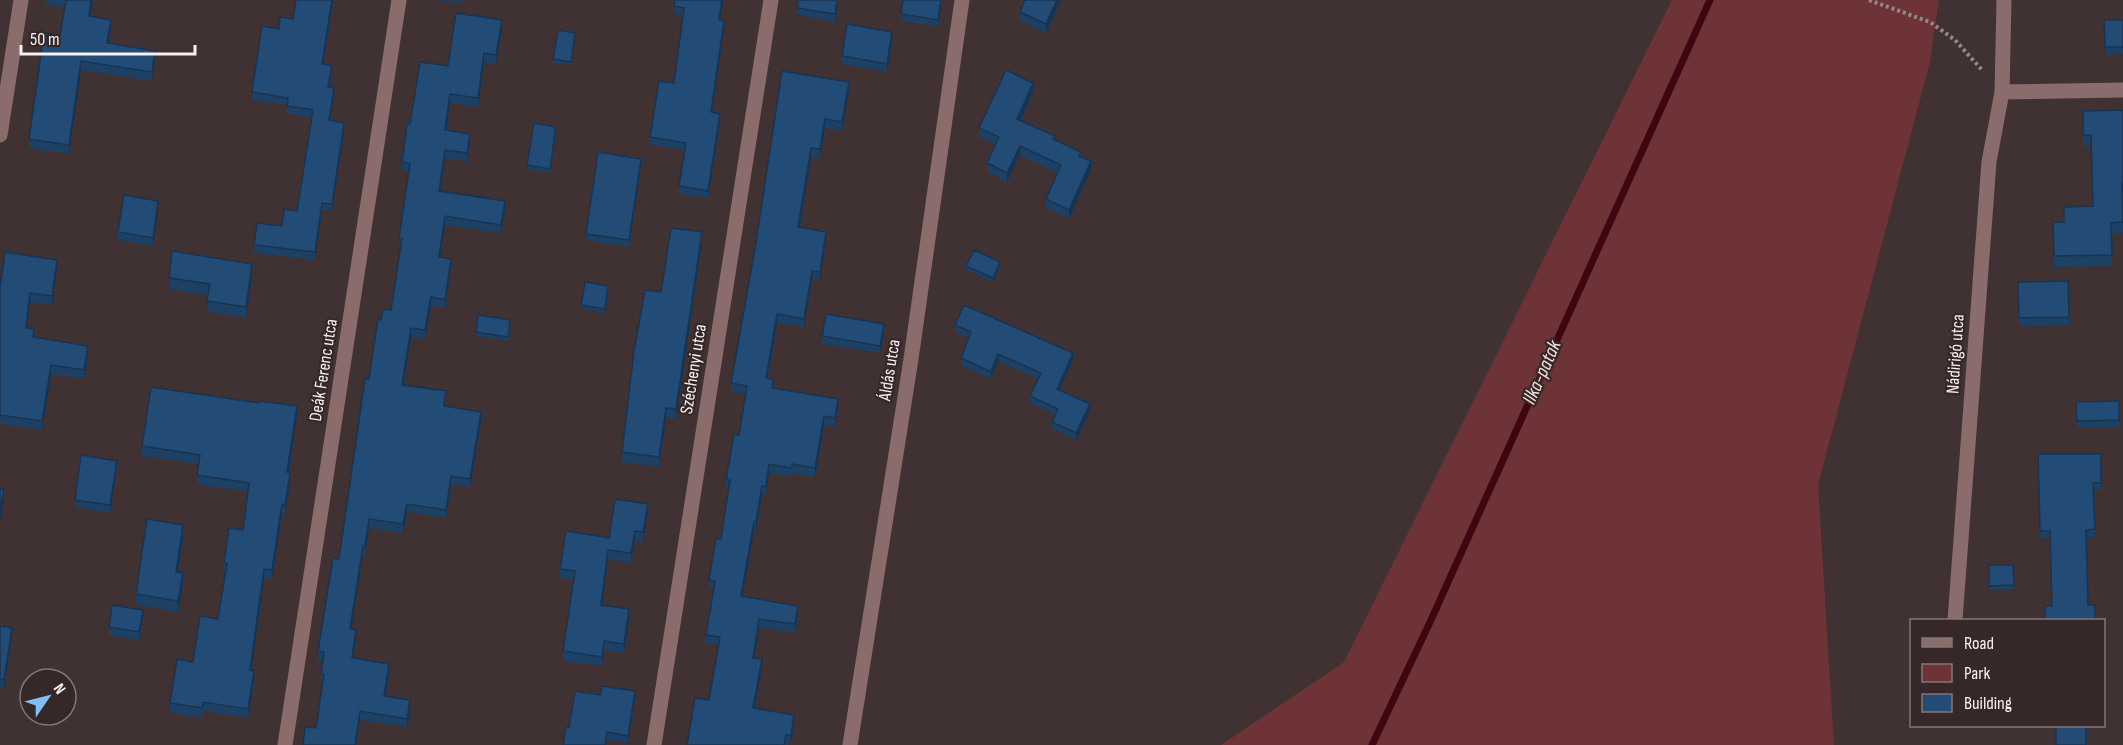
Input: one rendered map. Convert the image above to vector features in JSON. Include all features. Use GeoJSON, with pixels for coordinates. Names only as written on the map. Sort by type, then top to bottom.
{"type":"FeatureCollection","features":[{"type":"Feature","properties":{"kind":"street"},"geometry":{"type":"LineString","coordinates":[[0,135],[21,0]]}},
{"type":"Feature","properties":{"kind":"street","name":"Deák Ferenc utca"},"geometry":{"type":"LineString","coordinates":[[285,745],[399,0]]}},
{"type":"Feature","properties":{"kind":"street","name":"Széchenyi utca"},"geometry":{"type":"LineString","coordinates":[[654,745],[771,0]]}},
{"type":"Feature","properties":{"kind":"street","name":"Áldás utca"},"geometry":{"type":"LineString","coordinates":[[850,745],[911,359],[962,0]]}},
{"type":"Feature","properties":{"kind":"street","name":"Nádirigó utca"},"geometry":{"type":"LineString","coordinates":[[1955,619],[1989,162],[2002,92],[2004,0]]}},
{"type":"Feature","properties":{"kind":"street"},"geometry":{"type":"LineString","coordinates":[[2002,92],[2123,90]]}},
{"type":"Feature","properties":{"kind":"path"},"geometry":{"type":"LineString","coordinates":[[1869,0],[1930,22],[1955,40],[2002,92]]}},
{"type":"Feature","properties":{"kind":"green space"},"geometry":{"type":"Polygon","coordinates":[[[1672,0],[1939,0],[1930,62],[1818,485],[1834,745],[1221,745],[1344,662],[1672,0]]]}},
{"type":"Feature","properties":{"kind":"building"},"geometry":{"type":"Polygon","coordinates":[[[66,0],[91,0],[89,16],[111,20],[107,43],[155,51],[152,72],[81,61],[69,145],[29,139],[44,33],[60,36],[66,0]]]}},
{"type":"Feature","properties":{"kind":"building"},"geometry":{"type":"Polygon","coordinates":[[[296,0],[332,0],[322,64],[332,66],[328,87],[334,88],[329,120],[344,123],[332,204],[322,203],[315,252],[254,245],[257,223],[282,226],[284,209],[297,211],[313,110],[287,106],[288,98],[252,92],[262,26],[279,29],[280,17],[293,19],[296,0]]]}},
{"type":"Feature","properties":{"kind":"building"},"geometry":{"type":"Polygon","coordinates":[[[675,0],[722,0],[719,20],[724,21],[711,112],[720,114],[708,191],[679,186],[686,143],[650,137],[659,81],[674,83],[684,8],[674,6],[675,0]]]}},
{"type":"Feature","properties":{"kind":"building"},"geometry":{"type":"Polygon","coordinates":[[[798,0],[837,0],[835,14],[797,8],[798,0]]]}},
{"type":"Feature","properties":{"kind":"building"},"geometry":{"type":"Polygon","coordinates":[[[903,0],[941,0],[938,20],[901,14],[903,0]]]}},
{"type":"Feature","properties":{"kind":"building"},"geometry":{"type":"Polygon","coordinates":[[[1025,0],[1057,0],[1046,24],[1020,12],[1025,0]]]}},
{"type":"Feature","properties":{"kind":"building"},"geometry":{"type":"Polygon","coordinates":[[[456,13],[502,20],[496,55],[484,53],[478,98],[450,94],[445,130],[470,134],[467,153],[445,150],[439,191],[505,201],[501,225],[445,216],[439,257],[451,259],[445,300],[431,297],[425,330],[411,328],[402,385],[446,391],[444,406],[481,412],[470,479],[451,476],[446,510],[407,504],[403,524],[369,519],[350,629],[356,630],[352,658],[389,664],[384,696],[410,700],[407,719],[360,711],[355,745],[303,745],[305,727],[316,728],[324,674],[321,674],[324,652],[318,651],[333,558],[339,559],[365,379],[369,379],[378,319],[381,320],[383,309],[391,310],[410,164],[402,162],[407,124],[410,124],[420,62],[448,66],[456,13]]]}},
{"type":"Feature","properties":{"kind":"building"},"geometry":{"type":"Polygon","coordinates":[[[2104,20],[2123,20],[2123,47],[2105,47],[2104,20]]]}},
{"type":"Feature","properties":{"kind":"building"},"geometry":{"type":"Polygon","coordinates":[[[847,24],[892,32],[887,64],[842,56],[847,24]]]}},
{"type":"Feature","properties":{"kind":"building"},"geometry":{"type":"Polygon","coordinates":[[[558,30],[575,33],[571,62],[553,59],[558,30]]]}},
{"type":"Feature","properties":{"kind":"building"},"geometry":{"type":"Polygon","coordinates":[[[1006,70],[1033,83],[1017,119],[1055,136],[1053,139],[1081,152],[1079,156],[1091,161],[1069,210],[1046,199],[1061,165],[1020,146],[1007,173],[987,163],[999,137],[979,128],[1006,70]]]}},
{"type":"Feature","properties":{"kind":"building"},"geometry":{"type":"Polygon","coordinates":[[[782,71],[849,82],[842,122],[825,119],[820,149],[811,148],[798,227],[826,232],[820,272],[812,271],[804,319],[777,314],[766,378],[773,379],[772,388],[838,399],[835,418],[824,416],[815,468],[792,464],[792,468],[769,464],[766,486],[762,486],[756,522],[754,522],[741,596],[798,606],[795,624],[759,619],[753,658],[762,659],[753,708],[794,715],[791,736],[786,735],[784,745],[687,745],[695,698],[709,700],[720,637],[706,635],[715,581],[709,580],[716,538],[721,539],[730,480],[726,480],[734,434],[739,435],[747,386],[731,383],[755,249],[782,71]]]}},
{"type":"Feature","properties":{"kind":"building"},"geometry":{"type":"Polygon","coordinates":[[[2123,110],[2123,222],[2111,223],[2112,255],[2054,256],[2053,222],[2064,222],[2064,207],[2093,206],[2091,135],[2083,135],[2083,111],[2123,110]]]}},
{"type":"Feature","properties":{"kind":"building"},"geometry":{"type":"Polygon","coordinates":[[[534,123],[556,127],[550,169],[527,165],[534,123]]]}},
{"type":"Feature","properties":{"kind":"building"},"geometry":{"type":"Polygon","coordinates":[[[598,152],[641,159],[629,240],[586,234],[598,152]]]}},
{"type":"Feature","properties":{"kind":"building"},"geometry":{"type":"Polygon","coordinates":[[[124,195],[158,201],[153,238],[118,232],[124,195]]]}},
{"type":"Feature","properties":{"kind":"building"},"geometry":{"type":"Polygon","coordinates":[[[671,228],[702,232],[676,409],[666,408],[659,457],[622,452],[634,351],[645,290],[661,292],[671,228]]]}},
{"type":"Feature","properties":{"kind":"building"},"geometry":{"type":"Polygon","coordinates":[[[974,250],[1000,262],[993,278],[966,266],[974,250]]]}},
{"type":"Feature","properties":{"kind":"building"},"geometry":{"type":"Polygon","coordinates":[[[172,251],[252,264],[246,307],[207,301],[210,284],[169,278],[172,251]]]}},
{"type":"Feature","properties":{"kind":"building"},"geometry":{"type":"Polygon","coordinates":[[[5,252],[57,260],[52,296],[30,293],[26,328],[34,329],[33,337],[88,346],[84,370],[51,365],[42,421],[0,415],[0,286],[5,252]]]}},
{"type":"Feature","properties":{"kind":"building"},"geometry":{"type":"Polygon","coordinates":[[[2068,281],[2069,317],[2019,318],[2018,282],[2068,281]]]}},
{"type":"Feature","properties":{"kind":"building"},"geometry":{"type":"Polygon","coordinates":[[[585,282],[608,286],[605,309],[581,305],[585,282]]]}},
{"type":"Feature","properties":{"kind":"building"},"geometry":{"type":"Polygon","coordinates":[[[964,305],[1073,353],[1057,389],[1090,404],[1076,433],[1052,422],[1058,409],[1030,396],[1041,373],[998,354],[991,372],[961,358],[971,332],[955,325],[964,305]]]}},
{"type":"Feature","properties":{"kind":"building"},"geometry":{"type":"Polygon","coordinates":[[[826,314],[884,324],[880,346],[822,336],[826,314]]]}},
{"type":"Feature","properties":{"kind":"building"},"geometry":{"type":"Polygon","coordinates":[[[478,315],[510,320],[508,337],[476,332],[478,315]]]}},
{"type":"Feature","properties":{"kind":"building"},"geometry":{"type":"Polygon","coordinates":[[[151,387],[259,403],[260,401],[297,406],[287,472],[290,473],[285,505],[282,504],[272,570],[264,569],[250,670],[254,671],[248,709],[203,702],[202,708],[170,703],[177,659],[193,662],[200,616],[218,619],[227,563],[224,563],[229,528],[243,530],[249,483],[197,475],[200,455],[142,446],[151,387]]]}},
{"type":"Feature","properties":{"kind":"building"},"geometry":{"type":"Polygon","coordinates":[[[2119,401],[2119,420],[2077,421],[2076,402],[2119,401]]]}},
{"type":"Feature","properties":{"kind":"building"},"geometry":{"type":"Polygon","coordinates":[[[2038,454],[2101,454],[2101,483],[2093,483],[2095,529],[2086,530],[2088,605],[2095,605],[2095,619],[2045,619],[2045,606],[2052,606],[2050,531],[2040,531],[2038,454]]]}},
{"type":"Feature","properties":{"kind":"building"},"geometry":{"type":"Polygon","coordinates":[[[81,455],[117,461],[110,505],[75,500],[81,455]]]}},
{"type":"Feature","properties":{"kind":"building"},"geometry":{"type":"Polygon","coordinates":[[[0,489],[4,490],[0,513],[0,489]]]}},
{"type":"Feature","properties":{"kind":"building"},"geometry":{"type":"Polygon","coordinates":[[[615,499],[648,504],[643,532],[635,531],[631,553],[608,550],[601,605],[629,609],[624,644],[604,641],[602,657],[563,651],[575,571],[560,569],[566,531],[609,538],[615,499]]]}},
{"type":"Feature","properties":{"kind":"building"},"geometry":{"type":"Polygon","coordinates":[[[147,519],[183,525],[176,572],[183,573],[178,601],[136,594],[147,519]]]}},
{"type":"Feature","properties":{"kind":"building"},"geometry":{"type":"Polygon","coordinates":[[[1989,565],[2013,565],[2014,585],[1989,586],[1989,565]]]}},
{"type":"Feature","properties":{"kind":"building"},"geometry":{"type":"Polygon","coordinates":[[[112,605],[143,610],[139,632],[109,627],[112,605]]]}},
{"type":"Feature","properties":{"kind":"building"},"geometry":{"type":"Polygon","coordinates":[[[0,626],[12,628],[4,680],[0,679],[0,626]]]}},
{"type":"Feature","properties":{"kind":"building"},"geometry":{"type":"Polygon","coordinates":[[[602,686],[635,691],[628,736],[607,732],[605,745],[563,745],[566,727],[569,727],[575,691],[600,695],[602,686]]]}},
{"type":"Feature","properties":{"kind":"building"},"geometry":{"type":"Polygon","coordinates":[[[2056,727],[2086,727],[2086,745],[2056,745],[2056,727]]]}},
{"type":"Feature","properties":{"kind":"waterway","name":"Ilka-patak"},"geometry":{"type":"LineString","coordinates":[[1372,745],[1431,620],[1710,0]]}}]}
